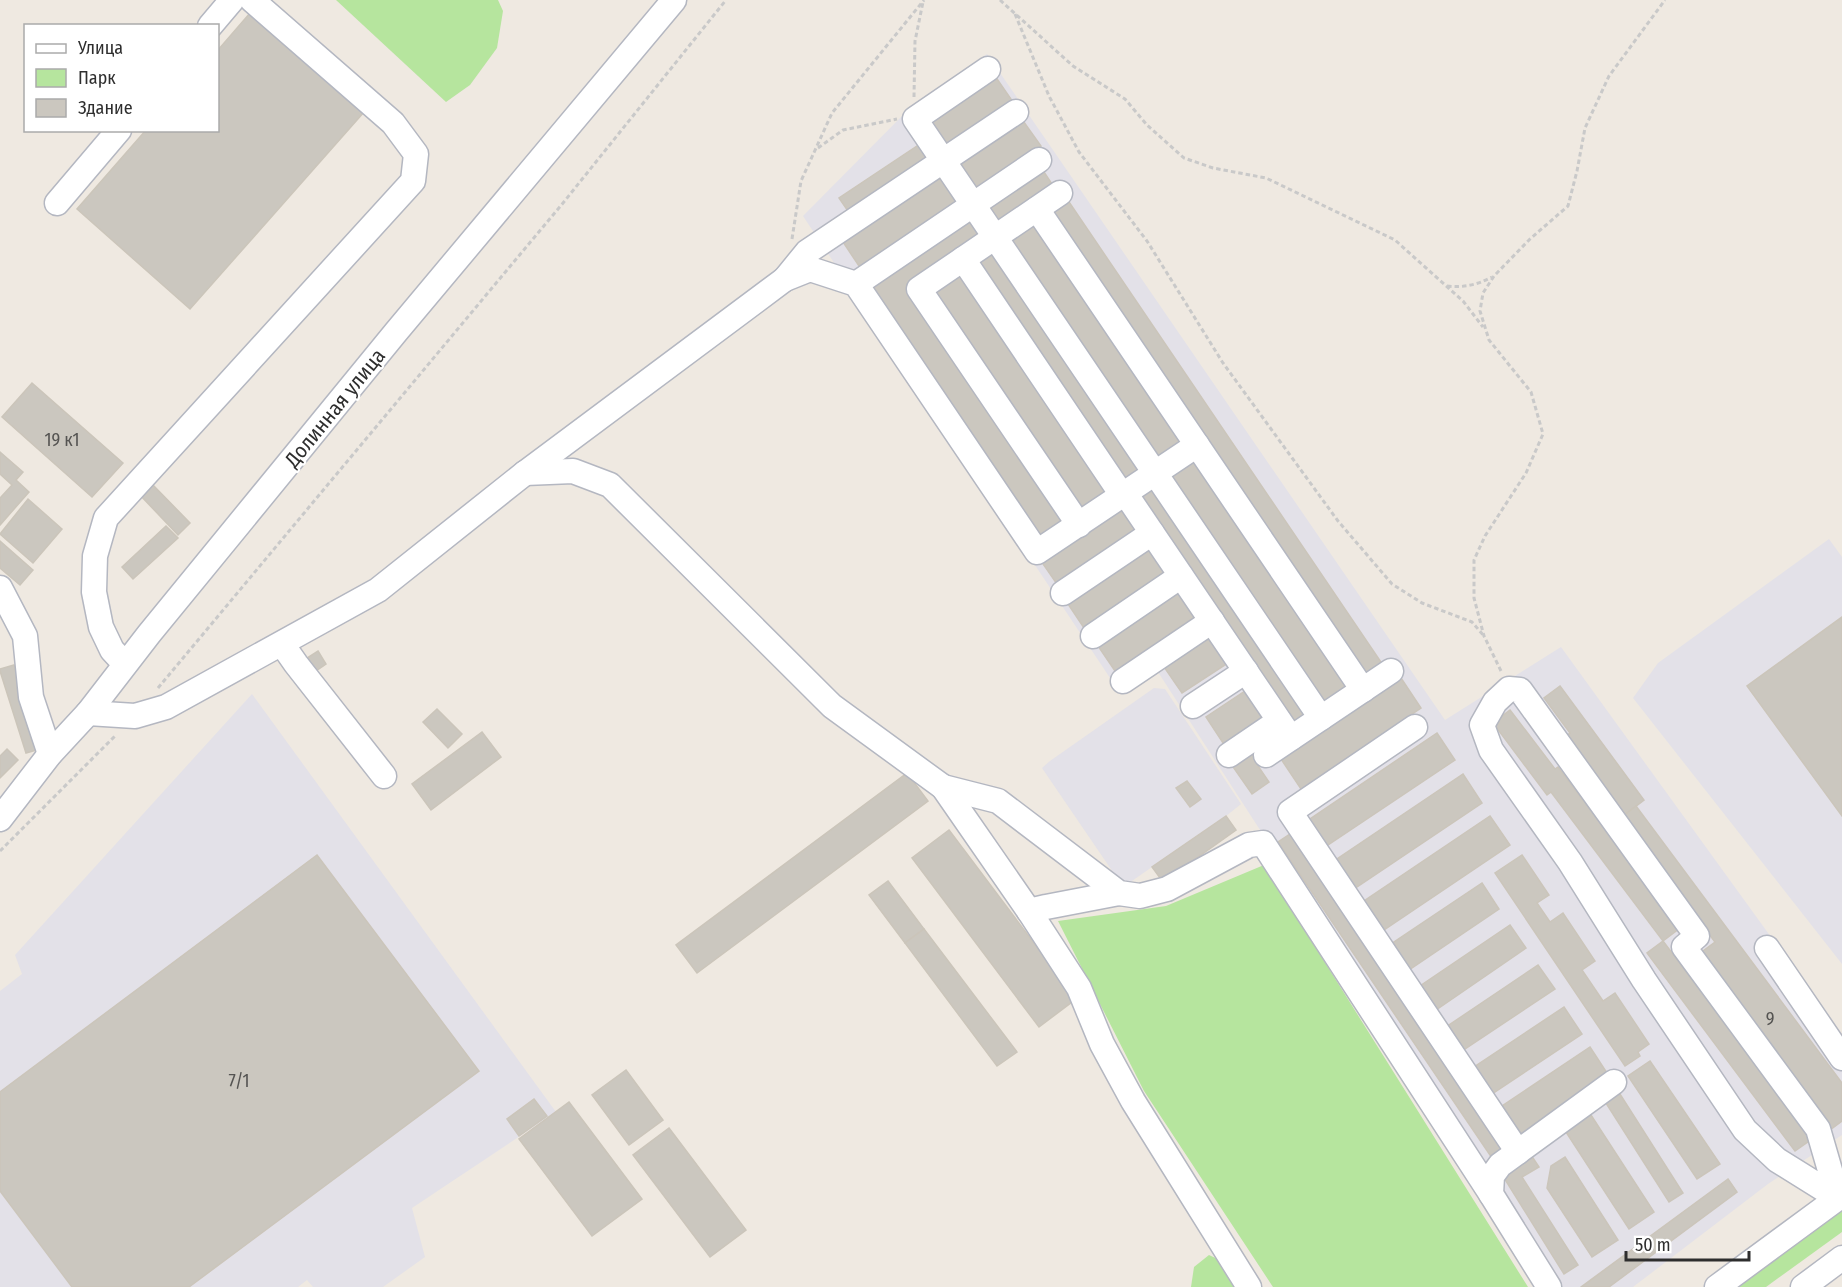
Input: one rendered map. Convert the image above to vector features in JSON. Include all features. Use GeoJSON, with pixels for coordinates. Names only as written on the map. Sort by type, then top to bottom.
{"type":"FeatureCollection","features":[{"type":"Feature","properties":{"kind":"street"},"geometry":{"type":"LineString","coordinates":[[212,24],[232,0]]}},
{"type":"Feature","properties":{"kind":"street"},"geometry":{"type":"LineString","coordinates":[[125,664],[112,650],[101,627],[94,592],[95,556],[106,519],[413,181],[416,154],[393,123],[252,0]]}},
{"type":"Feature","properties":{"kind":"street","name":"Долинная улица"},"geometry":{"type":"LineString","coordinates":[[0,819],[50,754],[88,713],[125,664],[396,332],[674,0]]}},
{"type":"Feature","properties":{"kind":"street"},"geometry":{"type":"LineString","coordinates":[[988,69],[915,119],[1321,718]]}},
{"type":"Feature","properties":{"kind":"street"},"geometry":{"type":"LineString","coordinates":[[785,279],[799,248],[943,161],[1016,112]]}},
{"type":"Feature","properties":{"kind":"street"},"geometry":{"type":"LineString","coordinates":[[57,203],[117,132]]}},
{"type":"Feature","properties":{"kind":"street"},"geometry":{"type":"LineString","coordinates":[[856,284],[1039,160]]}},
{"type":"Feature","properties":{"kind":"street"},"geometry":{"type":"LineString","coordinates":[[1060,193],[919,289],[1079,525]]}},
{"type":"Feature","properties":{"kind":"street"},"geometry":{"type":"LineString","coordinates":[[1037,209],[1363,690]]}},
{"type":"Feature","properties":{"kind":"street"},"geometry":{"type":"LineString","coordinates":[[963,259],[1182,576],[1285,730]]}},
{"type":"Feature","properties":{"kind":"street"},"geometry":{"type":"LineString","coordinates":[[88,713],[135,716],[166,707],[378,590],[525,473],[785,279],[810,269],[856,284],[1037,552],[1197,445]]}},
{"type":"Feature","properties":{"kind":"street"},"geometry":{"type":"LineString","coordinates":[[525,473],[573,471],[610,485],[832,706],[942,787],[1079,987],[1102,1044],[1133,1101],[1249,1287]]}},
{"type":"Feature","properties":{"kind":"street"},"geometry":{"type":"LineString","coordinates":[[1063,593],[1152,533]]}},
{"type":"Feature","properties":{"kind":"street"},"geometry":{"type":"LineString","coordinates":[[1093,636],[1182,576]]}},
{"type":"Feature","properties":{"kind":"street"},"geometry":{"type":"LineString","coordinates":[[1,592],[25,636],[30,697],[50,754]]}},
{"type":"Feature","properties":{"kind":"street"},"geometry":{"type":"LineString","coordinates":[[1123,681],[1212,621]]}},
{"type":"Feature","properties":{"kind":"street"},"geometry":{"type":"LineString","coordinates":[[282,644],[384,776]]}},
{"type":"Feature","properties":{"kind":"street"},"geometry":{"type":"LineString","coordinates":[[1194,706],[1246,671]]}},
{"type":"Feature","properties":{"kind":"street"},"geometry":{"type":"LineString","coordinates":[[1229,755],[1285,730],[1321,718],[1391,671]]}},
{"type":"Feature","properties":{"kind":"street"},"geometry":{"type":"LineString","coordinates":[[1509,689],[1520,690],[1697,936],[1684,947],[1818,1129],[1840,1196],[1777,1160],[1745,1131],[1644,980],[1570,862],[1491,750],[1482,725],[1495,702],[1509,689]]}},
{"type":"Feature","properties":{"kind":"street"},"geometry":{"type":"LineString","coordinates":[[1415,727],[1290,812],[1518,1152]]}},
{"type":"Feature","properties":{"kind":"street"},"geometry":{"type":"LineString","coordinates":[[1266,755],[1285,730]]}},
{"type":"Feature","properties":{"kind":"street"},"geometry":{"type":"LineString","coordinates":[[942,787],[998,801],[1119,893]]}},
{"type":"Feature","properties":{"kind":"street"},"geometry":{"type":"LineString","coordinates":[[1029,911],[1119,893],[1140,896],[1167,889],[1249,845],[1263,843],[1549,1287]]}},
{"type":"Feature","properties":{"kind":"street"},"geometry":{"type":"LineString","coordinates":[[1767,948],[1842,1058]]}},
{"type":"Feature","properties":{"kind":"street"},"geometry":{"type":"LineString","coordinates":[[1491,1194],[1492,1176],[1500,1165],[1614,1082]]}},
{"type":"Feature","properties":{"kind":"street"},"geometry":{"type":"LineString","coordinates":[[1717,1287],[1840,1196]]}},
{"type":"Feature","properties":{"kind":"street"},"geometry":{"type":"LineString","coordinates":[[1803,1287],[1842,1258]]}},
{"type":"Feature","properties":{"kind":"path"},"geometry":{"type":"LineString","coordinates":[[157,689],[563,203],[726,0]]}},
{"type":"Feature","properties":{"kind":"path"},"geometry":{"type":"LineString","coordinates":[[799,248],[801,181],[816,150],[843,130],[889,119],[915,119],[915,41],[924,0]]}},
{"type":"Feature","properties":{"kind":"path"},"geometry":{"type":"LineString","coordinates":[[806,171],[832,112],[924,0]]}},
{"type":"Feature","properties":{"kind":"path"},"geometry":{"type":"LineString","coordinates":[[1000,0],[1073,66],[1125,99],[1147,125],[1184,158],[1213,168],[1266,178],[1395,240],[1463,301],[1486,330]]}},
{"type":"Feature","properties":{"kind":"path"},"geometry":{"type":"LineString","coordinates":[[1509,689],[1484,636],[1473,598],[1474,560],[1485,536],[1526,473],[1544,434],[1532,392],[1488,340],[1480,310],[1483,293],[1494,276],[1530,239],[1568,206],[1585,128],[1609,76],[1665,0]]}},
{"type":"Feature","properties":{"kind":"path"},"geometry":{"type":"LineString","coordinates":[[1016,14],[1049,96],[1079,152],[1147,241],[1223,363],[1338,521],[1392,584],[1422,603],[1472,622],[1484,636]]}},
{"type":"Feature","properties":{"kind":"path"},"geometry":{"type":"LineString","coordinates":[[1447,286],[1460,287],[1480,283],[1494,276]]}},
{"type":"Feature","properties":{"kind":"path"},"geometry":{"type":"LineString","coordinates":[[0,851],[135,716]]}},
{"type":"Feature","properties":{"kind":"shaded area"},"geometry":{"type":"Polygon","coordinates":[[[987,54],[1445,720],[1561,647],[1842,1035],[1842,1135],[1768,1184],[1633,1287],[1555,1287],[1158,672],[1118,690],[803,216],[907,111],[987,54]]]}},
{"type":"Feature","properties":{"kind":"shaded area"},"geometry":{"type":"Polygon","coordinates":[[[1829,539],[1842,557],[1842,964],[1633,698],[1658,663],[1829,539]]]}},
{"type":"Feature","properties":{"kind":"shaded area"},"geometry":{"type":"Polygon","coordinates":[[[1154,688],[1165,689],[1241,804],[1226,816],[1236,830],[1163,882],[1152,867],[1129,883],[1117,878],[1042,768],[1154,688]]]}},
{"type":"Feature","properties":{"kind":"shaded area"},"geometry":{"type":"Polygon","coordinates":[[[252,694],[556,1112],[412,1208],[425,1257],[383,1287],[313,1287],[307,1280],[298,1287],[0,1287],[0,991],[22,974],[15,955],[252,694]]]}},
{"type":"Feature","properties":{"kind":"green space"},"geometry":{"type":"Polygon","coordinates":[[[336,0],[498,0],[503,11],[497,48],[470,85],[446,102],[336,0]]]}},
{"type":"Feature","properties":{"kind":"green space"},"geometry":{"type":"Polygon","coordinates":[[[1264,865],[1528,1287],[1273,1287],[1144,1091],[1058,921],[1166,906],[1264,865]]]}},
{"type":"Feature","properties":{"kind":"green space"},"geometry":{"type":"Polygon","coordinates":[[[1842,1205],[1842,1232],[1766,1287],[1731,1287],[1842,1205]]]}},
{"type":"Feature","properties":{"kind":"green space"},"geometry":{"type":"Polygon","coordinates":[[[1209,1255],[1224,1262],[1239,1287],[1191,1287],[1194,1267],[1209,1255]]]}},
{"type":"Feature","properties":{"kind":"building"},"geometry":{"type":"Polygon","coordinates":[[[250,13],[364,112],[190,309],[77,209],[144,132],[219,132],[219,49],[250,13]]]}},
{"type":"Feature","properties":{"kind":"building"},"geometry":{"type":"Polygon","coordinates":[[[995,76],[1013,102],[943,149],[925,123],[995,76]]]}},
{"type":"Feature","properties":{"kind":"building"},"geometry":{"type":"Polygon","coordinates":[[[1021,118],[1041,146],[975,191],[956,163],[1021,118]]]}},
{"type":"Feature","properties":{"kind":"building"},"geometry":{"type":"Polygon","coordinates":[[[920,144],[930,159],[850,214],[839,198],[920,144]]]}},
{"type":"Feature","properties":{"kind":"building"},"geometry":{"type":"Polygon","coordinates":[[[1040,166],[1052,184],[996,222],[984,204],[1040,166]]]}},
{"type":"Feature","properties":{"kind":"building"},"geometry":{"type":"Polygon","coordinates":[[[940,177],[957,203],[861,269],[843,242],[940,177]]]}},
{"type":"Feature","properties":{"kind":"building"},"geometry":{"type":"Polygon","coordinates":[[[1067,199],[1383,665],[1367,677],[1050,210],[1067,199]]]}},
{"type":"Feature","properties":{"kind":"building"},"geometry":{"type":"Polygon","coordinates":[[[973,217],[983,233],[907,284],[1069,523],[1042,542],[869,287],[973,217]]]}},
{"type":"Feature","properties":{"kind":"building"},"geometry":{"type":"Polygon","coordinates":[[[1031,220],[1182,442],[1155,459],[1005,237],[1031,220]]]}},
{"type":"Feature","properties":{"kind":"building"},"geometry":{"type":"Polygon","coordinates":[[[992,247],[1141,468],[1125,479],[975,258],[992,247]]]}},
{"type":"Feature","properties":{"kind":"building"},"geometry":{"type":"Polygon","coordinates":[[[961,274],[1109,492],[1080,512],[932,293],[961,274]]]}},
{"type":"Feature","properties":{"kind":"building"},"geometry":{"type":"Polygon","coordinates":[[[32,383],[123,463],[92,497],[2,417],[32,383]]]}},
{"type":"Feature","properties":{"kind":"building"},"geometry":{"type":"Polygon","coordinates":[[[0,452],[23,472],[16,480],[29,492],[0,525],[0,498],[12,485],[0,474],[0,452]]]}},
{"type":"Feature","properties":{"kind":"building"},"geometry":{"type":"Polygon","coordinates":[[[1196,460],[1350,687],[1322,706],[1168,479],[1196,460]]]}},
{"type":"Feature","properties":{"kind":"building"},"geometry":{"type":"Polygon","coordinates":[[[152,484],[190,523],[178,535],[140,495],[152,484]]]}},
{"type":"Feature","properties":{"kind":"building"},"geometry":{"type":"Polygon","coordinates":[[[1154,485],[1308,713],[1291,724],[1137,497],[1154,485]]]}},
{"type":"Feature","properties":{"kind":"building"},"geometry":{"type":"Polygon","coordinates":[[[28,499],[62,529],[33,563],[0,534],[28,499]]]}},
{"type":"Feature","properties":{"kind":"building"},"geometry":{"type":"Polygon","coordinates":[[[1126,503],[1144,530],[1059,587],[1041,561],[1126,503]]]}},
{"type":"Feature","properties":{"kind":"building"},"geometry":{"type":"Polygon","coordinates":[[[166,526],[178,538],[133,579],[122,567],[166,526]]]}},
{"type":"Feature","properties":{"kind":"building"},"geometry":{"type":"Polygon","coordinates":[[[0,541],[33,570],[20,585],[0,568],[0,541]]]}},
{"type":"Feature","properties":{"kind":"building"},"geometry":{"type":"Polygon","coordinates":[[[1153,542],[1174,572],[1086,631],[1066,601],[1153,542]]]}},
{"type":"Feature","properties":{"kind":"building"},"geometry":{"type":"Polygon","coordinates":[[[1183,584],[1202,612],[1115,671],[1096,643],[1183,584]]]}},
{"type":"Feature","properties":{"kind":"building"},"geometry":{"type":"Polygon","coordinates":[[[1842,617],[1842,816],[1747,686],[1842,617]]]}},
{"type":"Feature","properties":{"kind":"building"},"geometry":{"type":"Polygon","coordinates":[[[1211,631],[1231,661],[1182,693],[1162,664],[1211,631]]]}},
{"type":"Feature","properties":{"kind":"building"},"geometry":{"type":"Polygon","coordinates":[[[318,651],[326,664],[313,673],[304,660],[318,651]]]}},
{"type":"Feature","properties":{"kind":"building"},"geometry":{"type":"Polygon","coordinates":[[[14,665],[40,749],[26,753],[0,671],[0,669],[14,665]]]}},
{"type":"Feature","properties":{"kind":"building"},"geometry":{"type":"Polygon","coordinates":[[[1401,678],[1421,708],[1301,789],[1281,759],[1401,678]]]}},
{"type":"Feature","properties":{"kind":"building"},"geometry":{"type":"Polygon","coordinates":[[[1560,686],[1644,800],[1622,817],[1563,738],[1570,733],[1544,698],[1560,686]]]}},
{"type":"Feature","properties":{"kind":"building"},"geometry":{"type":"Polygon","coordinates":[[[1245,691],[1264,719],[1225,746],[1206,717],[1245,691]]]}},
{"type":"Feature","properties":{"kind":"building"},"geometry":{"type":"Polygon","coordinates":[[[437,709],[462,734],[448,748],[423,722],[437,709]]]}},
{"type":"Feature","properties":{"kind":"building"},"geometry":{"type":"Polygon","coordinates":[[[1510,710],[1555,769],[1558,767],[1680,928],[1663,941],[1551,792],[1547,795],[1493,723],[1510,710]]]}},
{"type":"Feature","properties":{"kind":"building"},"geometry":{"type":"Polygon","coordinates":[[[482,732],[501,757],[431,810],[412,784],[482,732]]]}},
{"type":"Feature","properties":{"kind":"building"},"geometry":{"type":"Polygon","coordinates":[[[1437,733],[1455,760],[1325,847],[1307,821],[1437,733]]]}},
{"type":"Feature","properties":{"kind":"building"},"geometry":{"type":"Polygon","coordinates":[[[1254,748],[1264,762],[1258,766],[1269,782],[1252,794],[1231,764],[1254,748]]]}},
{"type":"Feature","properties":{"kind":"building"},"geometry":{"type":"Polygon","coordinates":[[[7,749],[18,760],[0,778],[0,756],[7,749]]]}},
{"type":"Feature","properties":{"kind":"building"},"geometry":{"type":"Polygon","coordinates":[[[907,773],[928,801],[697,973],[676,945],[907,773]]]}},
{"type":"Feature","properties":{"kind":"building"},"geometry":{"type":"Polygon","coordinates":[[[1463,774],[1482,803],[1354,889],[1334,861],[1463,774]]]}},
{"type":"Feature","properties":{"kind":"building"},"geometry":{"type":"Polygon","coordinates":[[[1187,781],[1201,799],[1190,807],[1176,788],[1187,781]]]}},
{"type":"Feature","properties":{"kind":"building"},"geometry":{"type":"Polygon","coordinates":[[[1636,806],[1842,1083],[1842,1121],[1830,1130],[1699,954],[1715,942],[1622,817],[1636,806]]]}},
{"type":"Feature","properties":{"kind":"building"},"geometry":{"type":"Polygon","coordinates":[[[1226,816],[1236,830],[1163,882],[1152,867],[1226,816]]]}},
{"type":"Feature","properties":{"kind":"building"},"geometry":{"type":"Polygon","coordinates":[[[1490,816],[1510,845],[1381,932],[1361,903],[1490,816]]]}},
{"type":"Feature","properties":{"kind":"building"},"geometry":{"type":"Polygon","coordinates":[[[949,830],[1076,999],[1039,1027],[912,858],[949,830]]]}},
{"type":"Feature","properties":{"kind":"building"},"geometry":{"type":"Polygon","coordinates":[[[1293,832],[1509,1150],[1494,1161],[1278,842],[1293,832]]]}},
{"type":"Feature","properties":{"kind":"building"},"geometry":{"type":"Polygon","coordinates":[[[317,855],[479,1071],[189,1287],[72,1287],[0,1191],[0,1092],[317,855]]]}},
{"type":"Feature","properties":{"kind":"building"},"geometry":{"type":"Polygon","coordinates":[[[1522,855],[1549,895],[1537,903],[1550,922],[1563,913],[1595,961],[1582,970],[1603,1001],[1615,993],[1649,1044],[1638,1052],[1640,1056],[1625,1066],[1495,873],[1522,855]]]}},
{"type":"Feature","properties":{"kind":"building"},"geometry":{"type":"Polygon","coordinates":[[[888,881],[924,929],[905,943],[869,895],[888,881]]]}},
{"type":"Feature","properties":{"kind":"building"},"geometry":{"type":"Polygon","coordinates":[[[1482,883],[1499,909],[1409,970],[1391,944],[1482,883]]]}},
{"type":"Feature","properties":{"kind":"building"},"geometry":{"type":"Polygon","coordinates":[[[1510,925],[1526,948],[1436,1010],[1420,986],[1510,925]]]}},
{"type":"Feature","properties":{"kind":"building"},"geometry":{"type":"Polygon","coordinates":[[[924,929],[1017,1052],[997,1066],[905,943],[924,929]]]}},
{"type":"Feature","properties":{"kind":"building"},"geometry":{"type":"Polygon","coordinates":[[[1663,941],[1812,1139],[1795,1151],[1647,953],[1663,941]]]}},
{"type":"Feature","properties":{"kind":"building"},"geometry":{"type":"Polygon","coordinates":[[[1538,965],[1555,989],[1462,1051],[1446,1027],[1538,965]]]}},
{"type":"Feature","properties":{"kind":"building"},"geometry":{"type":"Polygon","coordinates":[[[1564,1007],[1582,1034],[1492,1094],[1474,1067],[1564,1007]]]}},
{"type":"Feature","properties":{"kind":"building"},"geometry":{"type":"Polygon","coordinates":[[[1590,1047],[1609,1076],[1522,1135],[1502,1106],[1590,1047]]]}},
{"type":"Feature","properties":{"kind":"building"},"geometry":{"type":"Polygon","coordinates":[[[1650,1061],[1720,1164],[1697,1179],[1628,1076],[1650,1061]]]}},
{"type":"Feature","properties":{"kind":"building"},"geometry":{"type":"Polygon","coordinates":[[[626,1070],[663,1120],[629,1145],[592,1095],[626,1070]]]}},
{"type":"Feature","properties":{"kind":"building"},"geometry":{"type":"Polygon","coordinates":[[[1618,1091],[1683,1193],[1669,1202],[1604,1100],[1618,1091]]]}},
{"type":"Feature","properties":{"kind":"building"},"geometry":{"type":"Polygon","coordinates":[[[534,1099],[547,1116],[519,1136],[507,1119],[534,1099]]]}},
{"type":"Feature","properties":{"kind":"building"},"geometry":{"type":"Polygon","coordinates":[[[569,1102],[642,1199],[592,1236],[519,1139],[569,1102]]]}},
{"type":"Feature","properties":{"kind":"building"},"geometry":{"type":"Polygon","coordinates":[[[1589,1112],[1654,1212],[1629,1229],[1564,1129],[1589,1112]]]}},
{"type":"Feature","properties":{"kind":"building"},"geometry":{"type":"Polygon","coordinates":[[[669,1128],[746,1230],[710,1257],[633,1155],[669,1128]]]}},
{"type":"Feature","properties":{"kind":"building"},"geometry":{"type":"Polygon","coordinates":[[[1531,1155],[1539,1167],[1522,1177],[1578,1265],[1564,1274],[1501,1173],[1531,1155]]]}},
{"type":"Feature","properties":{"kind":"building"},"geometry":{"type":"Polygon","coordinates":[[[1565,1157],[1618,1240],[1592,1257],[1547,1188],[1551,1166],[1565,1157]]]}},
{"type":"Feature","properties":{"kind":"building"},"geometry":{"type":"Polygon","coordinates":[[[1728,1179],[1737,1192],[1609,1287],[1581,1287],[1728,1179]]]}}]}
